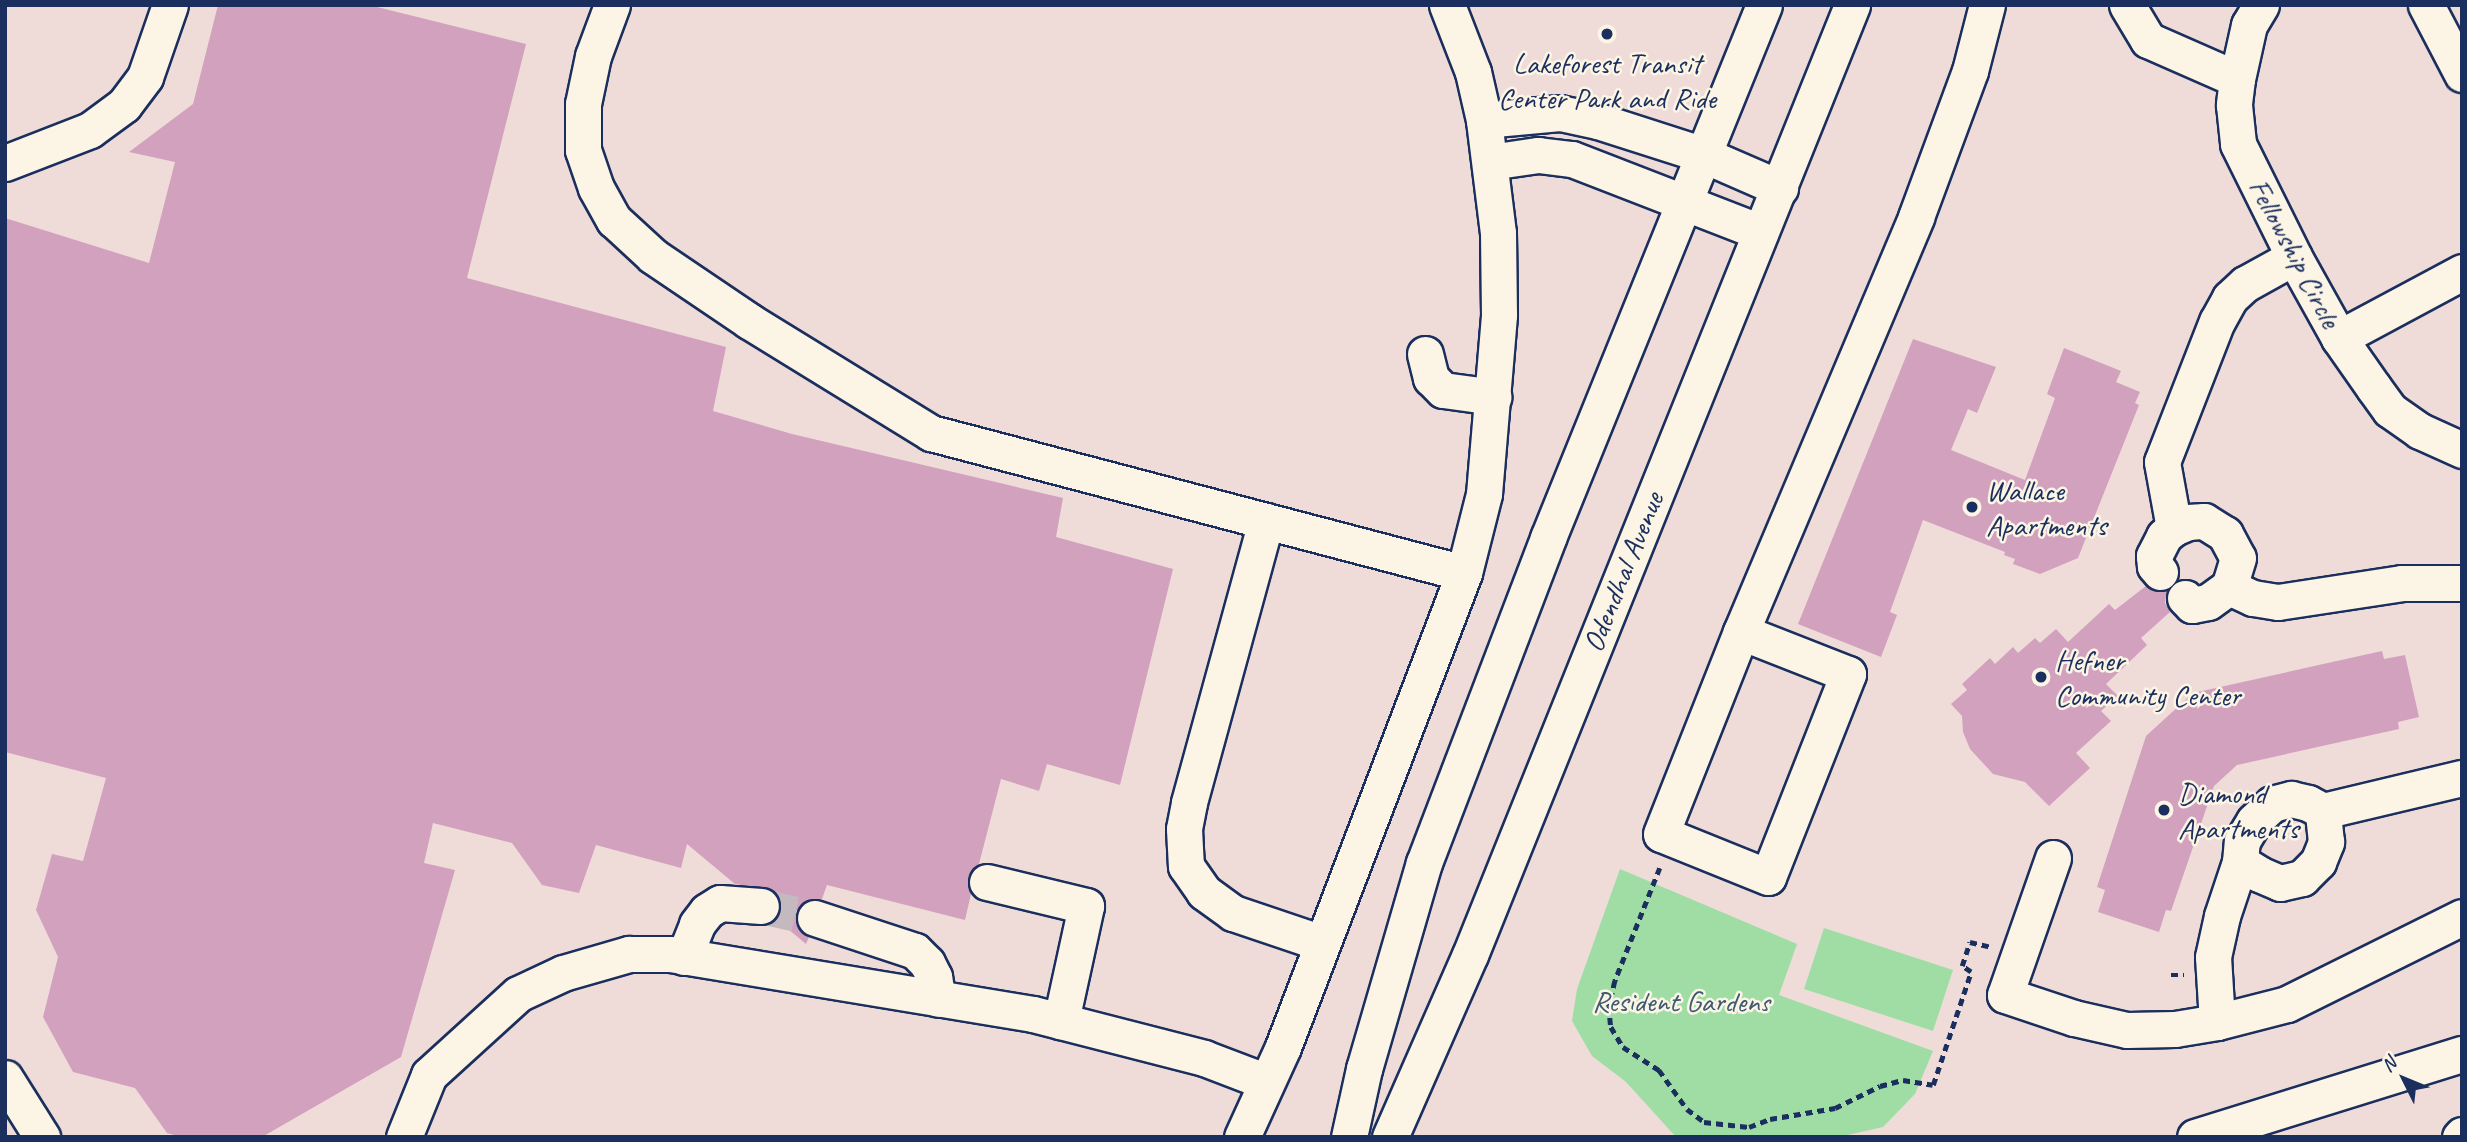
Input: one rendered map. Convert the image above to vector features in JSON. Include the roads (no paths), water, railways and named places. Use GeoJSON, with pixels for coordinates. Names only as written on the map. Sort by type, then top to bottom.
{"type":"FeatureCollection","features":[{"type":"Feature","properties":{"kind":"street"},"geometry":{"type":"LineString","coordinates":[[5,163],[90,130],[124,105],[145,77],[170,5]]}},
{"type":"Feature","properties":{"kind":"street"},"geometry":{"type":"LineString","coordinates":[[612,5],[593,56],[583,104],[583,150],[596,188],[614,220],[653,256],[768,333],[931,433],[1464,573]]}},
{"type":"Feature","properties":{"kind":"street"},"geometry":{"type":"LineString","coordinates":[[1242,1137],[1267,1082],[1322,943],[1464,573],[1485,494],[1499,316],[1498,233],[1484,120],[1473,72],[1447,5]]}},
{"type":"Feature","properties":{"kind":"street"},"geometry":{"type":"LineString","coordinates":[[1349,1137],[1364,1069],[1424,863],[1548,538],[1764,5]]}},
{"type":"Feature","properties":{"kind":"street","name":"Odendhal Avenue"},"geometry":{"type":"LineString","coordinates":[[1390,1137],[1470,956],[1852,5]]}},
{"type":"Feature","properties":{"kind":"street"},"geometry":{"type":"LineString","coordinates":[[1741,632],[1847,674],[1768,877],[1661,834],[1741,632],[1916,217],[1970,71],[1987,5]]}},
{"type":"Feature","properties":{"kind":"street"},"geometry":{"type":"LineString","coordinates":[[2127,5],[2148,40],[2237,79]]}},
{"type":"Feature","properties":{"kind":"street","name":"Fellowship Circle"},"geometry":{"type":"LineString","coordinates":[[2261,5],[2249,25],[2237,79],[2234,105],[2238,144],[2294,257],[2339,338],[2390,410],[2420,431],[2462,450]]}},
{"type":"Feature","properties":{"kind":"street"},"geometry":{"type":"LineString","coordinates":[[2426,5],[2462,74]]}},
{"type":"Feature","properties":{"kind":"street"},"geometry":{"type":"LineString","coordinates":[[1484,120],[1560,113],[1625,128],[1704,155],[1780,188]]}},
{"type":"Feature","properties":{"kind":"street"},"geometry":{"type":"LineString","coordinates":[[1490,162],[1538,155],[1572,159],[1760,232]]}},
{"type":"Feature","properties":{"kind":"street"},"geometry":{"type":"LineString","coordinates":[[2174,528],[2162,463],[2217,321],[2230,298],[2245,284],[2294,257]]}},
{"type":"Feature","properties":{"kind":"street"},"geometry":{"type":"LineString","coordinates":[[2339,338],[2462,272]]}},
{"type":"Feature","properties":{"kind":"street"},"geometry":{"type":"LineString","coordinates":[[1425,354],[1431,378],[1443,390],[1494,397]]}},
{"type":"Feature","properties":{"kind":"street"},"geometry":{"type":"LineString","coordinates":[[1266,521],[1189,803],[1184,829],[1186,866],[1204,892],[1233,913],[1322,943]]}},
{"type":"Feature","properties":{"kind":"street"},"geometry":{"type":"LineString","coordinates":[[2160,572],[2155,566],[2154,556],[2164,536],[2174,528],[2188,522],[2204,521],[2225,534],[2238,558],[2229,587],[2208,602],[2192,605],[2185,598]]}},
{"type":"Feature","properties":{"kind":"street"},"geometry":{"type":"LineString","coordinates":[[2229,587],[2253,598],[2278,602],[2402,583],[2462,583]]}},
{"type":"Feature","properties":{"kind":"street"},"geometry":{"type":"LineString","coordinates":[[2217,1022],[2213,957],[2222,916],[2240,862],[2242,841],[2254,821],[2272,804],[2291,799],[2308,803],[2323,811],[2462,778]]}},
{"type":"Feature","properties":{"kind":"street"},"geometry":{"type":"LineString","coordinates":[[2240,862],[2280,883],[2302,878],[2318,862],[2326,842],[2323,811]]}},
{"type":"Feature","properties":{"kind":"street"},"geometry":{"type":"LineString","coordinates":[[2053,858],[2005,995],[2074,1018],[2127,1030],[2175,1029],[2217,1022],[2287,1004],[2462,917]]}},
{"type":"Feature","properties":{"kind":"street"},"geometry":{"type":"LineString","coordinates":[[987,882],[1086,906],[1061,1021]]}},
{"type":"Feature","properties":{"kind":"street"},"geometry":{"type":"LineString","coordinates":[[684,957],[697,924],[707,911],[720,903],[761,906]]}},
{"type":"Feature","properties":{"kind":"street"},"geometry":{"type":"LineString","coordinates":[[816,918],[915,951],[927,963],[934,977],[938,999]]}},
{"type":"Feature","properties":{"kind":"street"},"geometry":{"type":"LineString","coordinates":[[404,1137],[429,1075],[518,994],[563,973],[629,954],[684,957],[1061,1021],[1205,1058],[1267,1082]]}},
{"type":"Feature","properties":{"kind":"street"},"geometry":{"type":"LineString","coordinates":[[2195,1137],[2462,1054]]}},
{"type":"Feature","properties":{"kind":"street"},"geometry":{"type":"LineString","coordinates":[[5,1078],[42,1137]]}},
{"type":"Feature","properties":{"kind":"tunnel"},"geometry":{"type":"LineString","coordinates":[[761,906],[815,918]]}},
{"type":"Feature","properties":{"kind":"place","name":"Lakeforest Transit Center Park and Ride"},"geometry":{"type":"Point","coordinates":[1607,34]}},
{"type":"Feature","properties":{"kind":"place","name":"Wallace Apartments"},"geometry":{"type":"Point","coordinates":[1972,507]}},
{"type":"Feature","properties":{"kind":"place","name":"Hefner Community Center"},"geometry":{"type":"Point","coordinates":[2041,677]}},
{"type":"Feature","properties":{"kind":"place","name":"Diamond Apartments"},"geometry":{"type":"Point","coordinates":[2164,810]}},
{"type":"Feature","properties":{"kind":"park label","name":"Resident Gardens"},"geometry":{"type":"Point","coordinates":[1681,1001]}}]}
